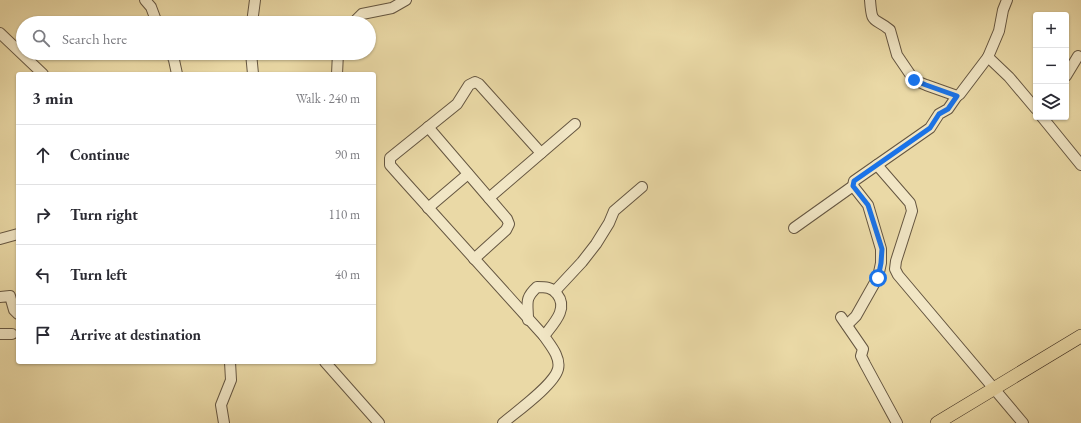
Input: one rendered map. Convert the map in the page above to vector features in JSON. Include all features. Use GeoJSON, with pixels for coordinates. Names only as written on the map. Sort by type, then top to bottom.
{"type":"FeatureCollection","features":[{"type":"Feature","properties":{"kind":"main road"},"geometry":{"type":"LineString","coordinates":[[937,423],[1081,336]]}},
{"type":"Feature","properties":{"kind":"street"},"geometry":{"type":"LineString","coordinates":[[145,0],[151,7],[154,16]]}},
{"type":"Feature","properties":{"kind":"street"},"geometry":{"type":"LineString","coordinates":[[253,16],[255,0]]}},
{"type":"Feature","properties":{"kind":"street"},"geometry":{"type":"LineString","coordinates":[[360,16],[362,14],[392,8],[406,0]]}},
{"type":"Feature","properties":{"kind":"street"},"geometry":{"type":"LineString","coordinates":[[870,0],[871,16],[875,21],[890,30],[898,55],[914,80],[957,96]]}},
{"type":"Feature","properties":{"kind":"street"},"geometry":{"type":"LineString","coordinates":[[794,228],[853,186],[854,181],[930,128],[939,114],[948,109],[988,57],[999,31],[1003,10],[1007,0]]}},
{"type":"Feature","properties":{"kind":"street"},"geometry":{"type":"LineString","coordinates":[[0,33],[16,48]]}},
{"type":"Feature","properties":{"kind":"street"},"geometry":{"type":"LineString","coordinates":[[1069,71],[1078,56]]}},
{"type":"Feature","properties":{"kind":"street"},"geometry":{"type":"LineString","coordinates":[[988,57],[1009,77],[1033,105]]}},
{"type":"Feature","properties":{"kind":"street"},"geometry":{"type":"LineString","coordinates":[[28,60],[41,72]]}},
{"type":"Feature","properties":{"kind":"street"},"geometry":{"type":"LineString","coordinates":[[174,60],[177,72]]}},
{"type":"Feature","properties":{"kind":"street"},"geometry":{"type":"LineString","coordinates":[[252,60],[253,72]]}},
{"type":"Feature","properties":{"kind":"street"},"geometry":{"type":"LineString","coordinates":[[337,72],[338,60]]}},
{"type":"Feature","properties":{"kind":"street"},"geometry":{"type":"LineString","coordinates":[[503,423],[547,385],[554,377],[558,368],[557,358],[544,336],[390,165],[390,158],[457,104],[470,85],[475,82],[479,84],[540,152]]}},
{"type":"Feature","properties":{"kind":"street"},"geometry":{"type":"LineString","coordinates":[[1044,120],[1081,165]]}},
{"type":"Feature","properties":{"kind":"street"},"geometry":{"type":"LineString","coordinates":[[489,198],[540,152],[575,124]]}},
{"type":"Feature","properties":{"kind":"street"},"geometry":{"type":"LineString","coordinates":[[428,127],[508,219],[506,230],[474,258]]}},
{"type":"Feature","properties":{"kind":"street"},"geometry":{"type":"LineString","coordinates":[[877,165],[912,206],[912,211],[895,269],[898,275],[1023,423]]}},
{"type":"Feature","properties":{"kind":"street"},"geometry":{"type":"LineString","coordinates":[[428,208],[468,174]]}},
{"type":"Feature","properties":{"kind":"street"},"geometry":{"type":"LineString","coordinates":[[853,186],[868,205],[882,249],[878,278],[856,316],[844,321],[863,349],[861,356],[864,364],[897,423]]}},
{"type":"Feature","properties":{"kind":"street"},"geometry":{"type":"LineString","coordinates":[[555,291],[591,250],[609,223],[614,211],[642,187]]}},
{"type":"Feature","properties":{"kind":"street"},"geometry":{"type":"LineString","coordinates":[[0,239],[16,235]]}},
{"type":"Feature","properties":{"kind":"street"},"geometry":{"type":"LineString","coordinates":[[881,263],[896,266]]}},
{"type":"Feature","properties":{"kind":"street"},"geometry":{"type":"LineString","coordinates":[[528,320],[527,298],[529,294],[537,287],[546,287],[555,291],[561,299],[562,306],[560,314],[544,336]]}},
{"type":"Feature","properties":{"kind":"street"},"geometry":{"type":"LineString","coordinates":[[0,297],[10,296],[16,312]]}},
{"type":"Feature","properties":{"kind":"street"},"geometry":{"type":"LineString","coordinates":[[0,334],[12,334]]}},
{"type":"Feature","properties":{"kind":"street"},"geometry":{"type":"LineString","coordinates":[[224,423],[221,405],[231,380],[230,364]]}},
{"type":"Feature","properties":{"kind":"street"},"geometry":{"type":"LineString","coordinates":[[327,364],[379,423]]}},
{"type":"Feature","properties":{"kind":"route"},"geometry":{"type":"LineString","coordinates":[[878,278],[882,249],[868,205],[853,186],[853,183],[930,128],[939,114],[948,109],[957,96],[914,80]]}}]}
